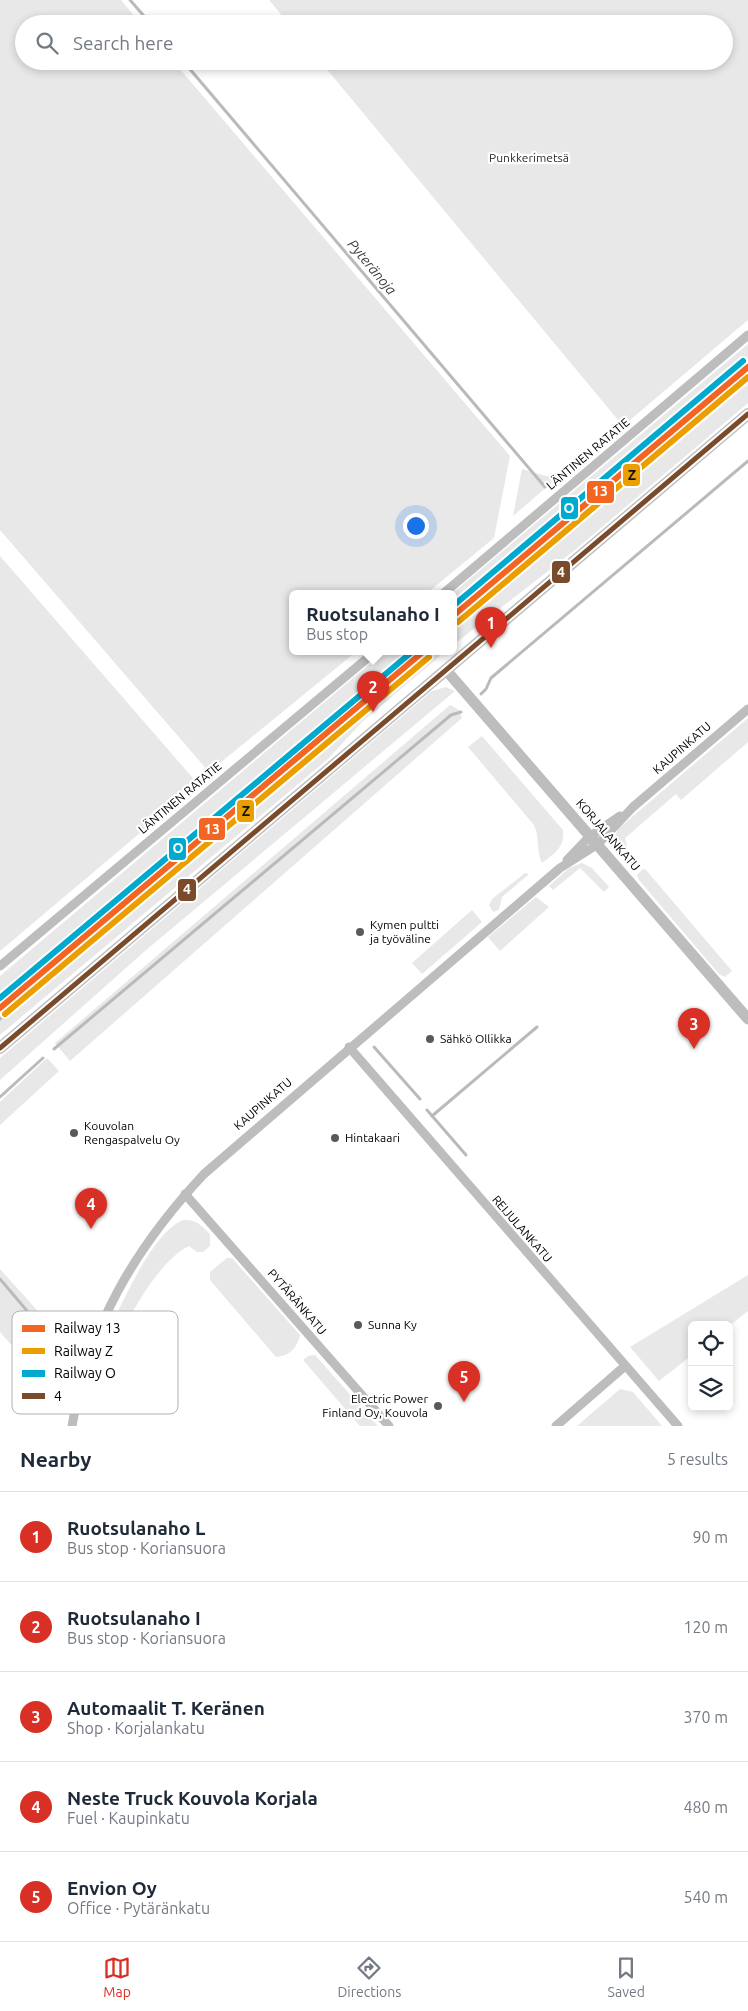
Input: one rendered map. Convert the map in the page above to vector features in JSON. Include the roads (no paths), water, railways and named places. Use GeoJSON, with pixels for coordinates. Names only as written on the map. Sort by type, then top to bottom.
{"type":"FeatureCollection","features":[{"type":"Feature","properties":{"kind":"main road"},"geometry":{"type":"LineString","coordinates":[[0,1048],[748,414]]}},
{"type":"Feature","properties":{"kind":"street","name":"LÄNTINEN RATATIE"},"geometry":{"type":"LineString","coordinates":[[448,590],[748,335]]}},
{"type":"Feature","properties":{"kind":"street","name":"LÄNTINEN RATATIE"},"geometry":{"type":"LineString","coordinates":[[0,966],[371,655]]}},
{"type":"Feature","properties":{"kind":"street","name":"KORJALANKATU"},"geometry":{"type":"LineString","coordinates":[[446,670],[748,1019]]}},
{"type":"Feature","properties":{"kind":"street","name":"KAUPINKATU"},"geometry":{"type":"LineString","coordinates":[[108,1311],[115,1294],[153,1232],[215,1162],[748,709]]}},
{"type":"Feature","properties":{"kind":"street","name":"REIJULANKATU"},"geometry":{"type":"LineString","coordinates":[[349,1047],[678,1426]]}},
{"type":"Feature","properties":{"kind":"street","name":"PYTÄRÄNKATU"},"geometry":{"type":"LineString","coordinates":[[185,1194],[389,1426]]}},
{"type":"Feature","properties":{"kind":"street"},"geometry":{"type":"LineString","coordinates":[[556,1426],[625,1366]]}},
{"type":"Feature","properties":{"kind":"waterway","name":"Pyteränoja"},"geometry":{"type":"LineString","coordinates":[[130,0],[143,15]]}},
{"type":"Feature","properties":{"kind":"waterway","name":"Pyteränoja"},"geometry":{"type":"LineString","coordinates":[[191,70],[545,487]]}},
{"type":"Feature","properties":{"kind":"waterway"},"geometry":{"type":"LineString","coordinates":[[481,694],[486,689],[491,678],[748,461]]}},
{"type":"Feature","properties":{"kind":"waterway"},"geometry":{"type":"LineString","coordinates":[[54,1049],[451,715],[461,712]]}},
{"type":"Feature","properties":{"kind":"waterway"},"geometry":{"type":"LineString","coordinates":[[0,1019],[266,792]]}},
{"type":"Feature","properties":{"kind":"waterway"},"geometry":{"type":"LineString","coordinates":[[432,1116],[537,1027]]}},
{"type":"Feature","properties":{"kind":"waterway"},"geometry":{"type":"LineString","coordinates":[[374,1047],[420,1099]]}},
{"type":"Feature","properties":{"kind":"waterway"},"geometry":{"type":"LineString","coordinates":[[0,1097],[43,1058]]}},
{"type":"Feature","properties":{"kind":"waterway"},"geometry":{"type":"LineString","coordinates":[[427,1110],[466,1155]]}},
{"type":"Feature","properties":{"kind":"waterway"},"geometry":{"type":"LineString","coordinates":[[0,1279],[27,1311]]}},
{"type":"Feature","properties":{"kind":"rail line","name":"O"},"geometry":{"type":"LineString","coordinates":[[457,603],[743,361]]}},
{"type":"Feature","properties":{"kind":"rail line","name":"13"},"geometry":{"type":"LineString","coordinates":[[457,613],[748,367]]}},
{"type":"Feature","properties":{"kind":"rail line","name":"Z"},"geometry":{"type":"LineString","coordinates":[[458,622],[748,377]]}},
{"type":"Feature","properties":{"kind":"rail line","name":"O"},"geometry":{"type":"LineString","coordinates":[[0,998],[408,655]]}},
{"type":"Feature","properties":{"kind":"rail line","name":"13"},"geometry":{"type":"LineString","coordinates":[[0,1008],[419,655]]}},
{"type":"Feature","properties":{"kind":"rail line","name":"Z"},"geometry":{"type":"LineString","coordinates":[[5,1014],[429,657]]}},
{"type":"Feature","properties":{"kind":"place","name":"Ruotsulanaho L"},"geometry":{"type":"Point","coordinates":[491,648]}},
{"type":"Feature","properties":{"kind":"place","name":"Ruotsulanaho I"},"geometry":{"type":"Point","coordinates":[373,712]}},
{"type":"Feature","properties":{"kind":"place","name":"Kymen pultti ja työväline"},"geometry":{"type":"Point","coordinates":[360,932]}},
{"type":"Feature","properties":{"kind":"place","name":"Sähkö Ollikka"},"geometry":{"type":"Point","coordinates":[430,1039]}},
{"type":"Feature","properties":{"kind":"place","name":"Automaalit T. Keränen"},"geometry":{"type":"Point","coordinates":[694,1049]}},
{"type":"Feature","properties":{"kind":"place","name":"Kouvolan Rengaspalvelu Oy"},"geometry":{"type":"Point","coordinates":[74,1133]}},
{"type":"Feature","properties":{"kind":"place","name":"Hintakaari"},"geometry":{"type":"Point","coordinates":[335,1138]}},
{"type":"Feature","properties":{"kind":"place","name":"Neste Truck Kouvola Korjala"},"geometry":{"type":"Point","coordinates":[91,1229]}},
{"type":"Feature","properties":{"kind":"place","name":"Sunna Ky"},"geometry":{"type":"Point","coordinates":[358,1325]}},
{"type":"Feature","properties":{"kind":"place","name":"Envion Oy"},"geometry":{"type":"Point","coordinates":[464,1402]}},
{"type":"Feature","properties":{"kind":"place","name":"Electric Power Finland Oy, Kouvola"},"geometry":{"type":"Point","coordinates":[438,1406]}},
{"type":"Feature","properties":{"kind":"park label","name":"Punkkerimetsä"},"geometry":{"type":"Point","coordinates":[529,158]}}]}
